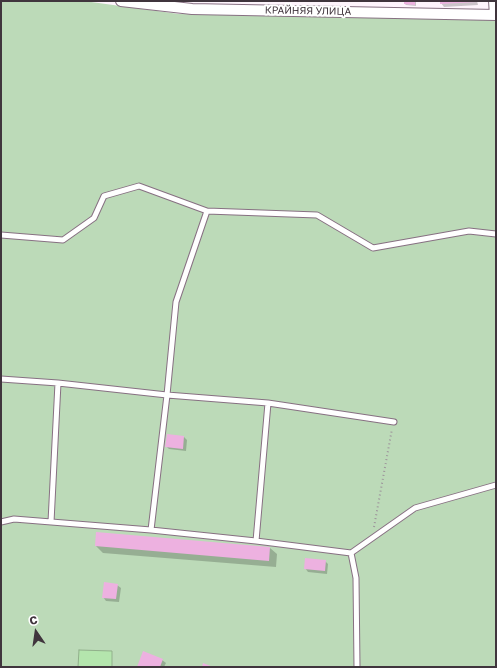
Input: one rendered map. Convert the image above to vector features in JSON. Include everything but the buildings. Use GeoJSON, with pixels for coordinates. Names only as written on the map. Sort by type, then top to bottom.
{"type":"FeatureCollection","features":[{"type":"Feature","properties":{"kind":"street","name":"КРАЙНЯЯ УЛИЦА"},"geometry":{"type":"LineString","coordinates":[[121,1],[297,11],[496,17]]}},
{"type":"Feature","properties":{"kind":"street"},"geometry":{"type":"LineString","coordinates":[[494,1],[496,17]]}},
{"type":"Feature","properties":{"kind":"lane"},"geometry":{"type":"LineString","coordinates":[[1,235],[63,240],[94,218],[104,196],[139,186],[207,211],[317,215],[374,248],[469,231],[496,234]]}},
{"type":"Feature","properties":{"kind":"lane"},"geometry":{"type":"LineString","coordinates":[[151,530],[176,302],[207,211]]}},
{"type":"Feature","properties":{"kind":"lane"},"geometry":{"type":"LineString","coordinates":[[1,379],[268,403],[394,422]]}},
{"type":"Feature","properties":{"kind":"lane"},"geometry":{"type":"LineString","coordinates":[[51,522],[58,383]]}},
{"type":"Feature","properties":{"kind":"lane"},"geometry":{"type":"LineString","coordinates":[[256,541],[268,403]]}},
{"type":"Feature","properties":{"kind":"lane"},"geometry":{"type":"LineString","coordinates":[[1,522],[14,519],[151,530],[351,553],[415,508],[496,486]]}},
{"type":"Feature","properties":{"kind":"lane"},"geometry":{"type":"LineString","coordinates":[[351,553],[356,578],[356,667]]}},
{"type":"Feature","properties":{"kind":"path"},"geometry":{"type":"LineString","coordinates":[[371,538],[394,422]]}},
{"type":"Feature","properties":{"kind":"shaded area"},"geometry":{"type":"Polygon","coordinates":[[[1,1],[84,1],[179,14],[496,20],[496,667],[1,667],[1,1]]]}},
{"type":"Feature","properties":{"kind":"shaded area"},"geometry":{"type":"Polygon","coordinates":[[[79,650],[112,651],[112,667],[78,667],[79,650]]]}}]}
